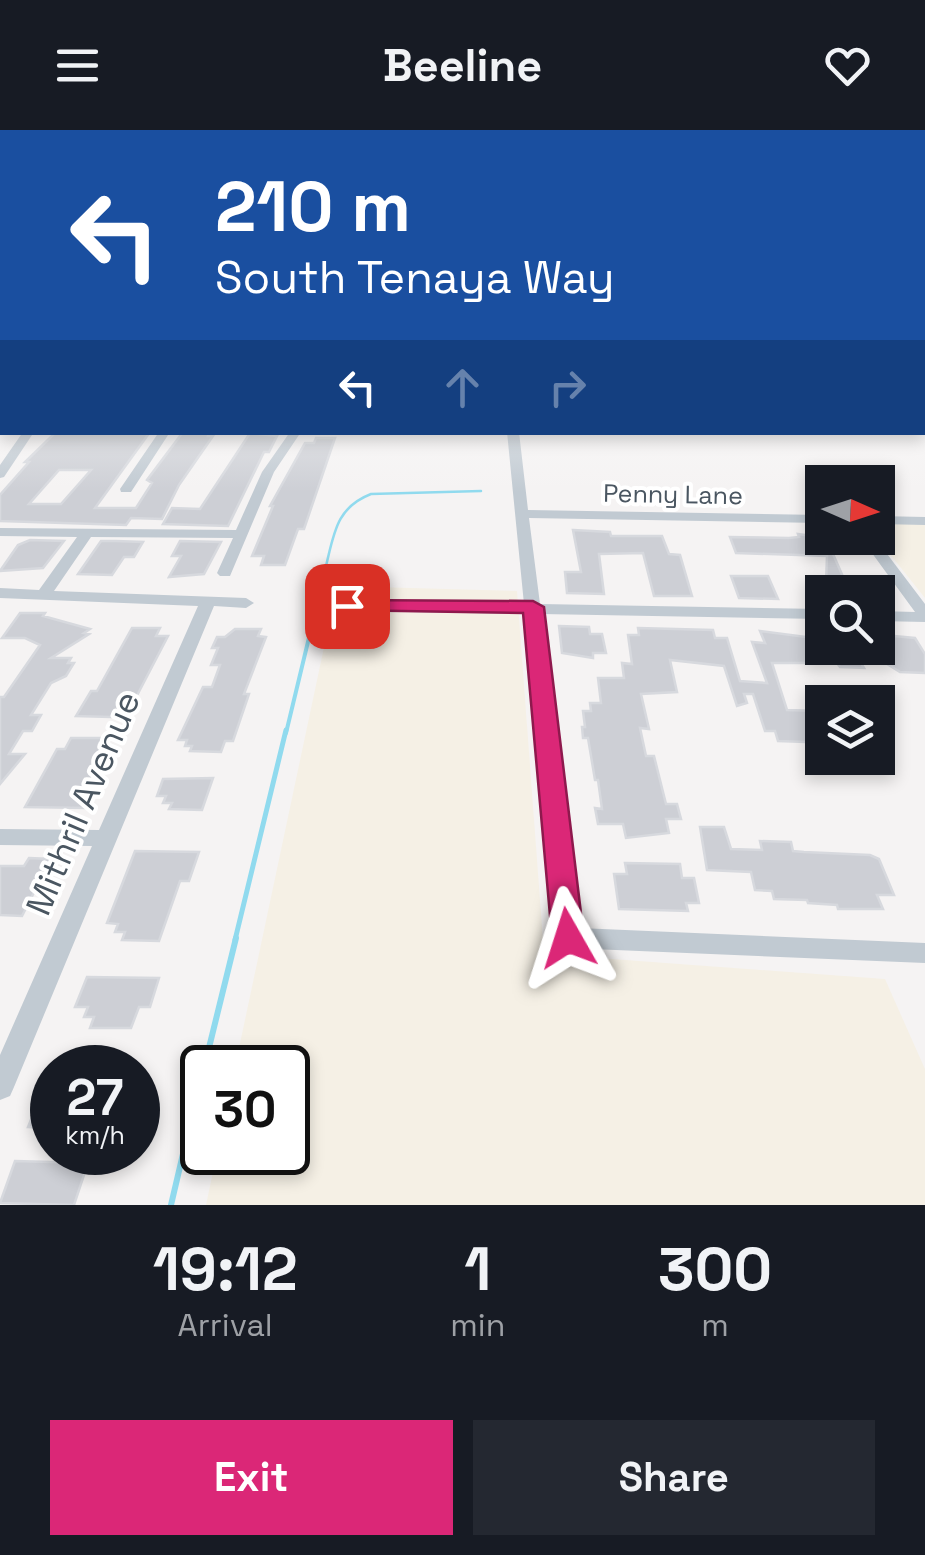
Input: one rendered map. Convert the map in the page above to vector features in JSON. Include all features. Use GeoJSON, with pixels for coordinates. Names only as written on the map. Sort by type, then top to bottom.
{"type":"FeatureCollection","features":[{"type":"Feature","properties":{"kind":"street"},"geometry":{"type":"LineString","coordinates":[[0,474],[27,435]]}},
{"type":"Feature","properties":{"kind":"street"},"geometry":{"type":"LineString","coordinates":[[126,488],[163,435]]}},
{"type":"Feature","properties":{"kind":"street"},"geometry":{"type":"LineString","coordinates":[[225,572],[268,472],[294,435]]}},
{"type":"Feature","properties":{"kind":"street"},"geometry":{"type":"LineString","coordinates":[[512,435],[568,938],[925,952]]}},
{"type":"Feature","properties":{"kind":"street","name":"Penny Lane"},"geometry":{"type":"LineString","coordinates":[[522,514],[805,519]]}},
{"type":"Feature","properties":{"kind":"street"},"geometry":{"type":"LineString","coordinates":[[895,520],[925,521]]}},
{"type":"Feature","properties":{"kind":"street"},"geometry":{"type":"LineString","coordinates":[[0,532],[242,534]]}},
{"type":"Feature","properties":{"kind":"street"},"geometry":{"type":"LineString","coordinates":[[44,594],[87,533]]}},
{"type":"Feature","properties":{"kind":"street"},"geometry":{"type":"LineString","coordinates":[[880,555],[925,616]]}},
{"type":"Feature","properties":{"kind":"street"},"geometry":{"type":"LineString","coordinates":[[0,593],[246,602]]}},
{"type":"Feature","properties":{"kind":"street","name":"Mithril Avenue"},"geometry":{"type":"LineString","coordinates":[[0,1087],[7,1056],[208,602]]}},
{"type":"Feature","properties":{"kind":"street"},"geometry":{"type":"LineString","coordinates":[[347,606],[805,614]]}},
{"type":"Feature","properties":{"kind":"street"},"geometry":{"type":"LineString","coordinates":[[895,616],[925,616]]}},
{"type":"Feature","properties":{"kind":"street"},"geometry":{"type":"LineString","coordinates":[[0,838],[106,838]]}},
{"type":"Feature","properties":{"kind":"sand"},"geometry":{"type":"Polygon","coordinates":[[[895,523],[925,524],[925,598],[891,555],[895,555],[895,523]]]}},
{"type":"Feature","properties":{"kind":"sand"},"geometry":{"type":"Polygon","coordinates":[[[337,586],[517,591],[544,954],[885,979],[925,1069],[925,1205],[206,1205],[212,1175],[310,1175],[310,1045],[240,1045],[337,586]]]}},
{"type":"Feature","properties":{"kind":"building"},"geometry":{"type":"Polygon","coordinates":[[[53,435],[148,435],[95,508],[136,508],[152,483],[147,480],[181,435],[213,436],[179,485],[162,519],[131,518],[126,525],[0,521],[0,495],[29,462],[25,462],[53,435]],[[59,470],[29,504],[61,504],[91,470],[59,470]]]}},
{"type":"Feature","properties":{"kind":"building"},"geometry":{"type":"Polygon","coordinates":[[[249,435],[277,436],[269,452],[264,452],[228,526],[163,524],[172,508],[200,509],[249,435]]]}},
{"type":"Feature","properties":{"kind":"building"},"geometry":{"type":"Polygon","coordinates":[[[316,438],[335,438],[304,529],[298,529],[285,565],[261,565],[264,556],[252,556],[270,506],[305,443],[314,443],[316,438]]]}},
{"type":"Feature","properties":{"kind":"building"},"geometry":{"type":"Polygon","coordinates":[[[573,530],[610,532],[611,536],[662,536],[669,554],[680,555],[692,596],[654,596],[643,553],[599,554],[604,594],[567,593],[565,572],[581,572],[573,530]]]}},
{"type":"Feature","properties":{"kind":"building"},"geometry":{"type":"Polygon","coordinates":[[[798,534],[805,535],[805,555],[833,555],[842,575],[826,575],[827,556],[736,553],[730,537],[789,538],[799,537],[798,534]]]}},
{"type":"Feature","properties":{"kind":"building"},"geometry":{"type":"Polygon","coordinates":[[[30,540],[64,541],[43,568],[0,571],[18,545],[30,540]]]}},
{"type":"Feature","properties":{"kind":"building"},"geometry":{"type":"Polygon","coordinates":[[[101,541],[143,542],[134,557],[124,557],[112,575],[78,574],[101,541]]]}},
{"type":"Feature","properties":{"kind":"building"},"geometry":{"type":"Polygon","coordinates":[[[180,541],[221,542],[204,574],[169,577],[181,556],[172,556],[180,541]]]}},
{"type":"Feature","properties":{"kind":"building"},"geometry":{"type":"Polygon","coordinates":[[[731,576],[768,576],[778,599],[739,598],[731,576]]]}},
{"type":"Feature","properties":{"kind":"building"},"geometry":{"type":"Polygon","coordinates":[[[20,613],[45,613],[43,616],[90,629],[84,633],[89,634],[51,658],[71,658],[68,663],[74,663],[66,676],[51,683],[31,715],[41,715],[32,731],[23,731],[9,754],[25,754],[0,784],[0,697],[4,697],[40,645],[25,638],[2,638],[20,613]]]}},
{"type":"Feature","properties":{"kind":"building"},"geometry":{"type":"Polygon","coordinates":[[[559,626],[589,627],[590,634],[602,634],[606,653],[593,653],[593,658],[562,653],[559,626]]]}},
{"type":"Feature","properties":{"kind":"building"},"geometry":{"type":"Polygon","coordinates":[[[132,628],[160,628],[156,636],[168,636],[131,707],[124,706],[111,717],[76,716],[91,691],[97,691],[132,628]]]}},
{"type":"Feature","properties":{"kind":"building"},"geometry":{"type":"Polygon","coordinates":[[[638,628],[713,630],[715,638],[727,638],[740,681],[767,683],[752,642],[765,643],[760,631],[805,637],[805,663],[772,663],[787,710],[805,711],[805,742],[778,741],[775,731],[765,731],[753,694],[744,694],[747,703],[737,706],[724,666],[670,660],[677,692],[641,694],[649,729],[640,728],[646,756],[654,756],[666,804],[677,804],[681,819],[666,819],[669,833],[626,838],[623,824],[598,824],[595,808],[602,809],[588,738],[583,738],[583,711],[591,711],[590,703],[601,703],[598,678],[624,678],[622,663],[632,664],[628,635],[639,635],[638,628]]]}},
{"type":"Feature","properties":{"kind":"building"},"geometry":{"type":"Polygon","coordinates":[[[235,629],[261,629],[258,636],[266,637],[244,694],[249,694],[233,741],[225,741],[221,752],[190,751],[192,746],[185,746],[187,740],[178,740],[203,687],[212,687],[220,665],[211,665],[218,648],[212,648],[217,637],[225,637],[235,629]]]}},
{"type":"Feature","properties":{"kind":"building"},"geometry":{"type":"Polygon","coordinates":[[[895,636],[915,638],[925,654],[925,673],[900,672],[889,665],[895,665],[895,636]]]}},
{"type":"Feature","properties":{"kind":"building"},"geometry":{"type":"Polygon","coordinates":[[[71,738],[102,738],[99,744],[107,744],[104,749],[113,750],[86,808],[25,807],[57,749],[65,749],[71,738]]]}},
{"type":"Feature","properties":{"kind":"building"},"geometry":{"type":"Polygon","coordinates":[[[213,778],[202,810],[169,809],[172,803],[163,803],[166,796],[157,796],[163,779],[213,778]]]}},
{"type":"Feature","properties":{"kind":"building"},"geometry":{"type":"Polygon","coordinates":[[[700,827],[724,827],[731,849],[762,850],[760,841],[791,842],[793,851],[870,855],[879,859],[894,895],[877,895],[883,909],[838,909],[837,905],[807,900],[774,899],[772,891],[755,890],[751,872],[707,870],[700,827]]]}},
{"type":"Feature","properties":{"kind":"building"},"geometry":{"type":"Polygon","coordinates":[[[135,851],[199,852],[189,881],[180,881],[159,941],[122,940],[125,932],[115,932],[118,924],[107,923],[135,851]]]}},
{"type":"Feature","properties":{"kind":"building"},"geometry":{"type":"Polygon","coordinates":[[[29,858],[51,859],[22,916],[0,915],[0,866],[24,866],[29,858]]]}},
{"type":"Feature","properties":{"kind":"building"},"geometry":{"type":"Polygon","coordinates":[[[625,863],[680,864],[682,878],[694,878],[699,903],[686,903],[688,911],[619,909],[614,874],[627,874],[625,863]]]}},
{"type":"Feature","properties":{"kind":"building"},"geometry":{"type":"Polygon","coordinates":[[[87,977],[159,978],[150,1007],[139,1007],[131,1028],[90,1028],[94,1017],[84,1017],[88,1007],[75,1007],[87,977]]]}},
{"type":"Feature","properties":{"kind":"building"},"geometry":{"type":"Polygon","coordinates":[[[15,1161],[30,1161],[30,1175],[84,1175],[74,1205],[0,1203],[15,1161]]]}},
{"type":"Feature","properties":{"kind":"waterway"},"geometry":{"type":"LineString","coordinates":[[325,570],[338,524],[359,500],[371,494],[481,491]]}},
{"type":"Feature","properties":{"kind":"waterway"},"geometry":{"type":"LineString","coordinates":[[286,733],[326,567]]}},
{"type":"Feature","properties":{"kind":"waterway"},"geometry":{"type":"LineString","coordinates":[[235,940],[286,730]]}},
{"type":"Feature","properties":{"kind":"waterway"},"geometry":{"type":"LineString","coordinates":[[210,1045],[236,938]]}},
{"type":"Feature","properties":{"kind":"waterway"},"geometry":{"type":"LineString","coordinates":[[171,1205],[180,1167]]}},
{"type":"Feature","properties":{"kind":"route"},"geometry":{"type":"LineString","coordinates":[[347,606],[533,607],[568,938]]}}]}
